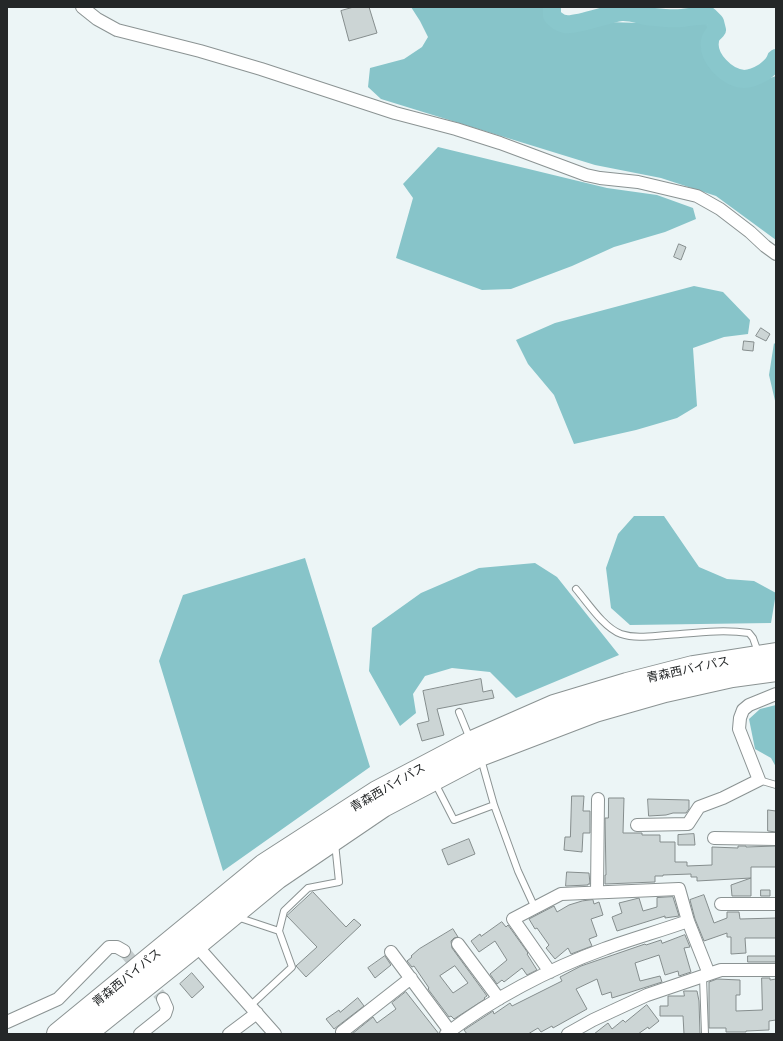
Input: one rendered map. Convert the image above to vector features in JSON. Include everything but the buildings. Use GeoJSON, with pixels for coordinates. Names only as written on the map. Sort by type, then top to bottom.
{"type":"FeatureCollection","features":[{"type":"Feature","properties":{"kind":"highway","name":"青森西バイパス"},"geometry":{"type":"LineString","coordinates":[[58,1034],[264,865],[377,792],[476,749],[665,690],[732,676],[771,660]]}},
{"type":"Feature","properties":{"kind":"highway","name":"青森西バイパス"},"geometry":{"type":"LineString","coordinates":[[85,1034],[277,878],[383,806],[434,780],[476,749]]}},
{"type":"Feature","properties":{"kind":"highway"},"geometry":{"type":"LineString","coordinates":[[106,1034],[196,945]]}},
{"type":"Feature","properties":{"kind":"street"},"geometry":{"type":"LineString","coordinates":[[82,7],[97,19],[117,30],[200,51],[395,113],[456,129],[500,143],[586,175],[638,182],[697,196],[720,209],[776,254]]}},
{"type":"Feature","properties":{"kind":"street"},"geometry":{"type":"LineString","coordinates":[[637,825],[688,824],[699,807],[723,798],[759,780],[739,729],[740,718],[743,710],[749,705],[776,694]]}},
{"type":"Feature","properties":{"kind":"street"},"geometry":{"type":"LineString","coordinates":[[597,892],[598,800]]}},
{"type":"Feature","properties":{"kind":"street"},"geometry":{"type":"LineString","coordinates":[[714,838],[776,840]]}},
{"type":"Feature","properties":{"kind":"street"},"geometry":{"type":"LineString","coordinates":[[550,972],[513,919],[561,894],[679,889],[688,922],[706,975]]}},
{"type":"Feature","properties":{"kind":"street"},"geometry":{"type":"LineString","coordinates":[[721,904],[776,904]]}},
{"type":"Feature","properties":{"kind":"street"},"geometry":{"type":"LineString","coordinates":[[391,952],[449,1033],[499,999],[550,972],[602,950],[688,922]]}},
{"type":"Feature","properties":{"kind":"street"},"geometry":{"type":"LineString","coordinates":[[458,944],[499,999]]}},
{"type":"Feature","properties":{"kind":"street"},"geometry":{"type":"LineString","coordinates":[[196,945],[275,1034]]}},
{"type":"Feature","properties":{"kind":"street"},"geometry":{"type":"LineString","coordinates":[[7,1022],[58,999],[108,947],[117,947],[124,951]]}},
{"type":"Feature","properties":{"kind":"street"},"geometry":{"type":"LineString","coordinates":[[568,1034],[593,1020],[647,995],[721,970],[776,970]]}},
{"type":"Feature","properties":{"kind":"street"},"geometry":{"type":"LineString","coordinates":[[342,1032],[411,978]]}},
{"type":"Feature","properties":{"kind":"street"},"geometry":{"type":"LineString","coordinates":[[140,1034],[165,1014],[167,1008],[164,1000]]}},
{"type":"Feature","properties":{"kind":"street"},"geometry":{"type":"LineString","coordinates":[[229,1034],[254,1010]]}},
{"type":"Feature","properties":{"kind":"lane"},"geometry":{"type":"LineString","coordinates":[[576,589],[607,625],[621,634],[638,637],[705,632],[749,632],[771,660]]}},
{"type":"Feature","properties":{"kind":"lane"},"geometry":{"type":"LineString","coordinates":[[459,712],[476,749],[518,872],[535,908]]}},
{"type":"Feature","properties":{"kind":"lane"},"geometry":{"type":"LineString","coordinates":[[434,780],[454,820],[494,805]]}},
{"type":"Feature","properties":{"kind":"lane"},"geometry":{"type":"LineString","coordinates":[[759,780],[776,785]]}},
{"type":"Feature","properties":{"kind":"lane"},"geometry":{"type":"LineString","coordinates":[[254,1010],[292,967],[279,931],[284,911],[308,888],[339,882],[335,838]]}},
{"type":"Feature","properties":{"kind":"lane"},"geometry":{"type":"LineString","coordinates":[[232,915],[279,931]]}},
{"type":"Feature","properties":{"kind":"lane"},"geometry":{"type":"LineString","coordinates":[[705,1034],[706,975]]}},
{"type":"Feature","properties":{"kind":"shaded area"},"geometry":{"type":"Polygon","coordinates":[[[411,7],[547,7],[548,16],[555,29],[574,30],[606,22],[678,24],[694,21],[706,22],[709,27],[704,40],[704,46],[709,61],[718,71],[750,85],[776,76],[776,240],[716,196],[661,178],[595,165],[381,99],[368,87],[370,68],[404,59],[422,47],[428,37],[411,7]]]}},
{"type":"Feature","properties":{"kind":"shaded area"},"geometry":{"type":"Polygon","coordinates":[[[438,147],[607,188],[657,195],[693,208],[696,219],[665,232],[614,247],[572,266],[511,289],[482,290],[396,258],[413,198],[403,184],[438,147]]]}},
{"type":"Feature","properties":{"kind":"shaded area"},"geometry":{"type":"Polygon","coordinates":[[[694,286],[723,292],[750,320],[748,334],[724,337],[693,348],[697,406],[677,418],[636,430],[574,444],[554,395],[528,364],[516,340],[555,323],[694,286]]]}},
{"type":"Feature","properties":{"kind":"shaded area"},"geometry":{"type":"Polygon","coordinates":[[[774,343],[776,345],[776,405],[769,375],[774,343]]]}},
{"type":"Feature","properties":{"kind":"shaded area"},"geometry":{"type":"Polygon","coordinates":[[[634,516],[664,516],[699,567],[727,579],[754,581],[776,593],[771,623],[630,625],[611,608],[606,568],[618,534],[634,516]]]}},
{"type":"Feature","properties":{"kind":"shaded area"},"geometry":{"type":"Polygon","coordinates":[[[305,558],[370,767],[223,871],[159,661],[183,595],[305,558]]]}},
{"type":"Feature","properties":{"kind":"shaded area"},"geometry":{"type":"Polygon","coordinates":[[[535,563],[557,577],[619,655],[516,698],[490,672],[452,668],[425,676],[413,694],[416,713],[400,726],[369,671],[372,628],[421,593],[479,568],[535,563]]]}},
{"type":"Feature","properties":{"kind":"shaded area"},"geometry":{"type":"Polygon","coordinates":[[[776,705],[776,767],[771,758],[755,749],[749,719],[760,709],[776,705]]]}},
{"type":"Feature","properties":{"kind":"waterway"},"geometry":{"type":"LineString","coordinates":[[552,7],[552,16],[559,22],[565,24],[576,23],[621,12],[630,12],[650,17],[668,18],[709,16],[715,22],[717,30],[712,35],[710,40],[712,54],[715,60],[725,71],[738,78],[752,78],[764,72],[772,66],[776,58]]}},
{"type":"Feature","properties":{"kind":"tunnel"},"geometry":{"type":"LineString","coordinates":[[124,951],[163,999]]}}]}
